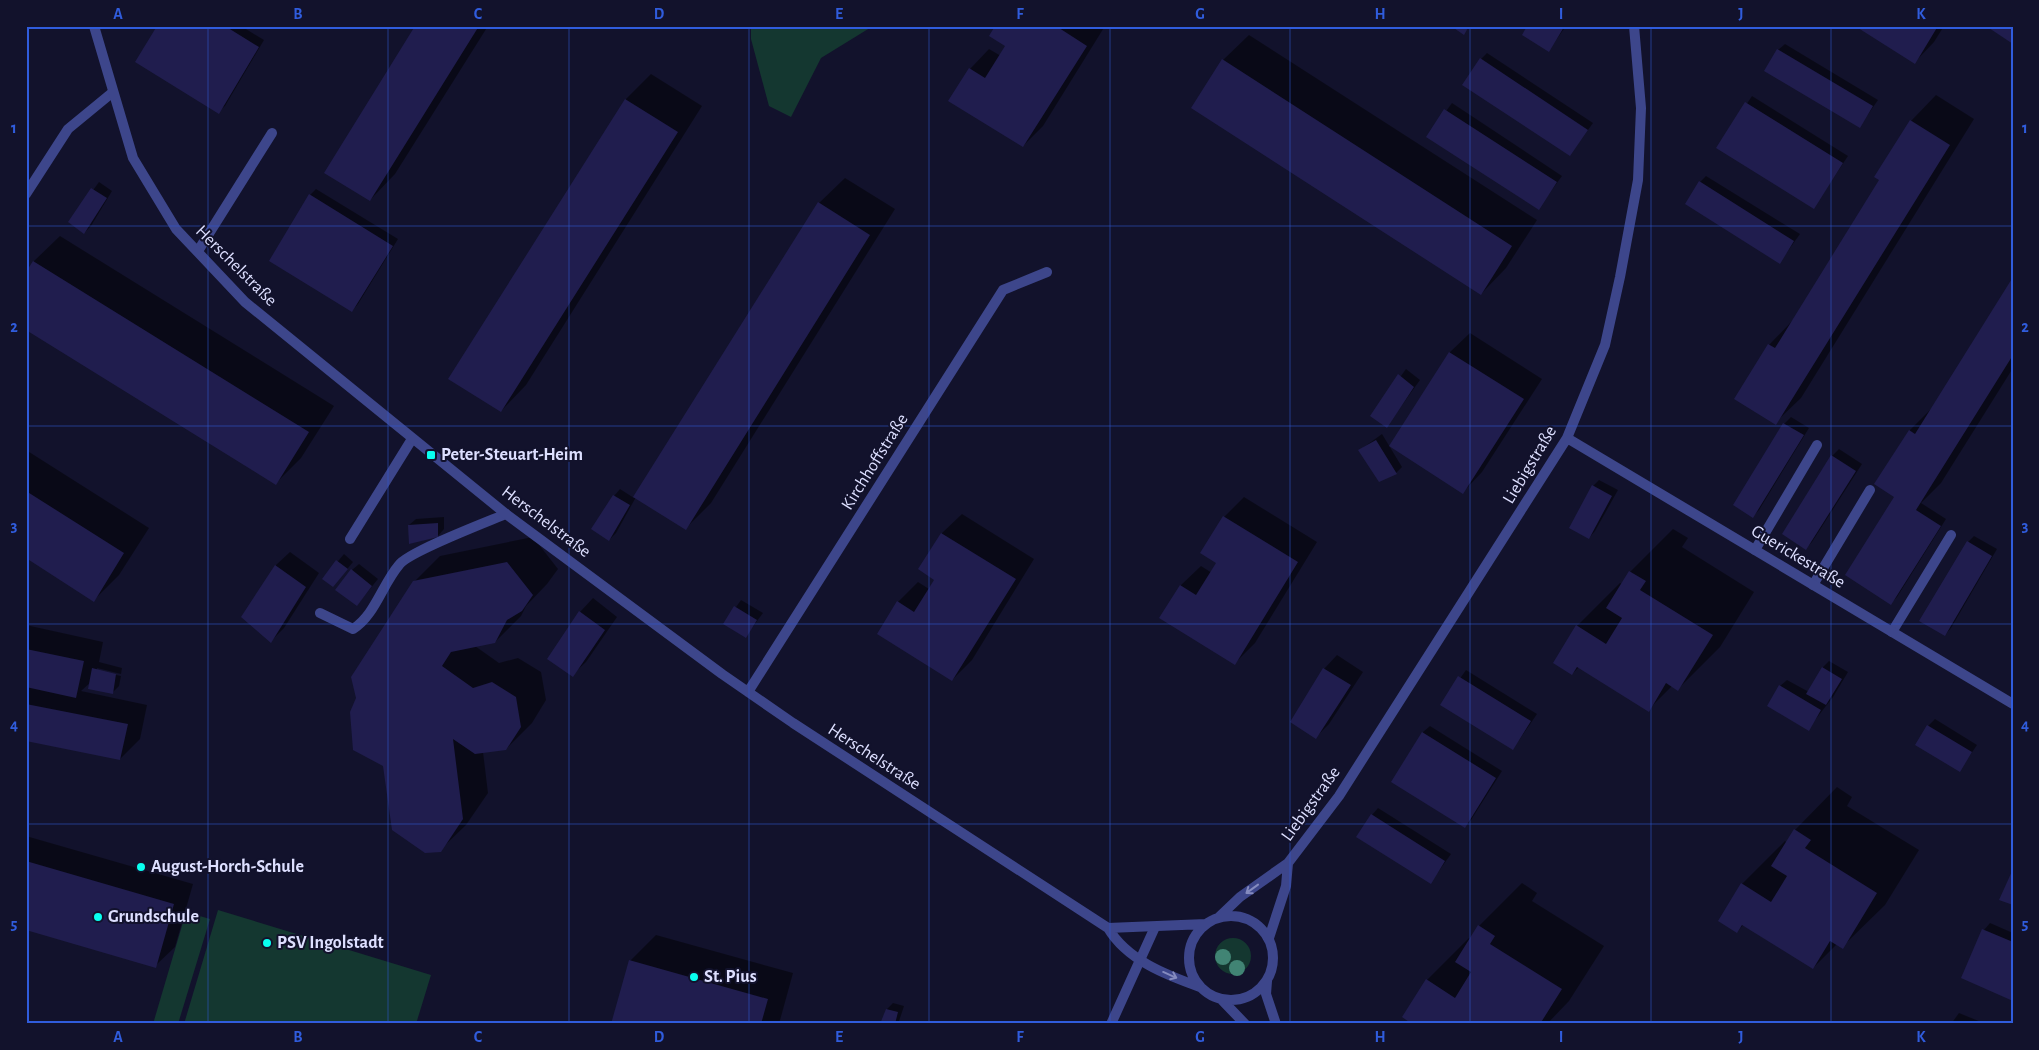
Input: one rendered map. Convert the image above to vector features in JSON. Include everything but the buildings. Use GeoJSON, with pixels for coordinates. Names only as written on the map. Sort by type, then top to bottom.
{"type":"FeatureCollection","features":[{"type":"Feature","properties":{"kind":"street","name":"Herschelstraße"},"geometry":{"type":"LineString","coordinates":[[94,26],[133,158],[176,229],[245,302],[506,514],[748,692],[1108,928],[1115,940],[1141,960],[1164,974],[1200,987],[1220,999],[1245,1024]]}},
{"type":"Feature","properties":{"kind":"street","name":"Liebigstraße"},"geometry":{"type":"LineString","coordinates":[[1219,917],[1240,898],[1288,863],[1339,796],[1567,438],[1605,345],[1638,180],[1641,108],[1634,26]]}},
{"type":"Feature","properties":{"kind":"street"},"geometry":{"type":"LineString","coordinates":[[26,194],[68,129],[113,92]]}},
{"type":"Feature","properties":{"kind":"street"},"geometry":{"type":"LineString","coordinates":[[198,251],[272,133]]}},
{"type":"Feature","properties":{"kind":"street","name":"Kirchhoffstraße"},"geometry":{"type":"LineString","coordinates":[[748,692],[1003,290],[1047,272]]}},
{"type":"Feature","properties":{"kind":"street","name":"Guerickestraße"},"geometry":{"type":"LineString","coordinates":[[1567,438],[2013,704]]}},
{"type":"Feature","properties":{"kind":"street"},"geometry":{"type":"LineString","coordinates":[[350,539],[412,439]]}},
{"type":"Feature","properties":{"kind":"street"},"geometry":{"type":"LineString","coordinates":[[1755,550],[1817,445]]}},
{"type":"Feature","properties":{"kind":"street"},"geometry":{"type":"LineString","coordinates":[[1813,585],[1870,490]]}},
{"type":"Feature","properties":{"kind":"street"},"geometry":{"type":"LineString","coordinates":[[320,613],[352,629],[364,622],[400,563],[446,539],[506,514]]}},
{"type":"Feature","properties":{"kind":"street"},"geometry":{"type":"LineString","coordinates":[[1892,632],[1951,535]]}},
{"type":"Feature","properties":{"kind":"street","name":"Liebigstraße"},"geometry":{"type":"LineString","coordinates":[[1269,938],[1286,886],[1288,863]]}},
{"type":"Feature","properties":{"kind":"street"},"geometry":{"type":"LineString","coordinates":[[1200,987],[1191,972],[1188,956],[1193,940],[1206,924],[1219,917],[1240,917],[1250,920],[1264,931],[1269,938],[1274,954],[1267,981],[1266,994],[1276,1024]]}},
{"type":"Feature","properties":{"kind":"street"},"geometry":{"type":"LineString","coordinates":[[1108,928],[1206,924]]}},
{"type":"Feature","properties":{"kind":"street"},"geometry":{"type":"LineString","coordinates":[[1111,1024],[1155,927]]}},
{"type":"Feature","properties":{"kind":"street"},"geometry":{"type":"LineString","coordinates":[[1220,999],[1232,1000],[1252,995],[1267,981]]}},
{"type":"Feature","properties":{"kind":"green space"},"geometry":{"type":"Polygon","coordinates":[[[751,26],[873,26],[821,58],[791,117],[769,106],[751,39],[751,26]]]}},
{"type":"Feature","properties":{"kind":"green space","name":"PSV Ingolstadt"},"geometry":{"type":"Polygon","coordinates":[[[218,910],[431,975],[416,1024],[184,1024],[218,910]]]}},
{"type":"Feature","properties":{"kind":"green space"},"geometry":{"type":"Polygon","coordinates":[[[186,912],[210,919],[178,1024],[153,1024],[186,912]]]}},
{"type":"Feature","properties":{"kind":"green space"},"geometry":{"type":"Polygon","coordinates":[[[1233,938],[1245,944],[1251,956],[1245,968],[1233,974],[1221,968],[1215,956],[1221,944],[1233,938]]]}},
{"type":"Feature","properties":{"kind":"place","name":"Peter-Steuart-Heim"},"geometry":{"type":"Point","coordinates":[431,455]}},
{"type":"Feature","properties":{"kind":"place","name":"August-Horch-Schule"},"geometry":{"type":"Point","coordinates":[141,867]}},
{"type":"Feature","properties":{"kind":"place","name":"Grundschule"},"geometry":{"type":"Point","coordinates":[98,917]}},
{"type":"Feature","properties":{"kind":"place","name":"PSV Ingolstadt"},"geometry":{"type":"Point","coordinates":[267,943]}},
{"type":"Feature","properties":{"kind":"place","name":"St. Pius"},"geometry":{"type":"Point","coordinates":[694,977]}}]}
